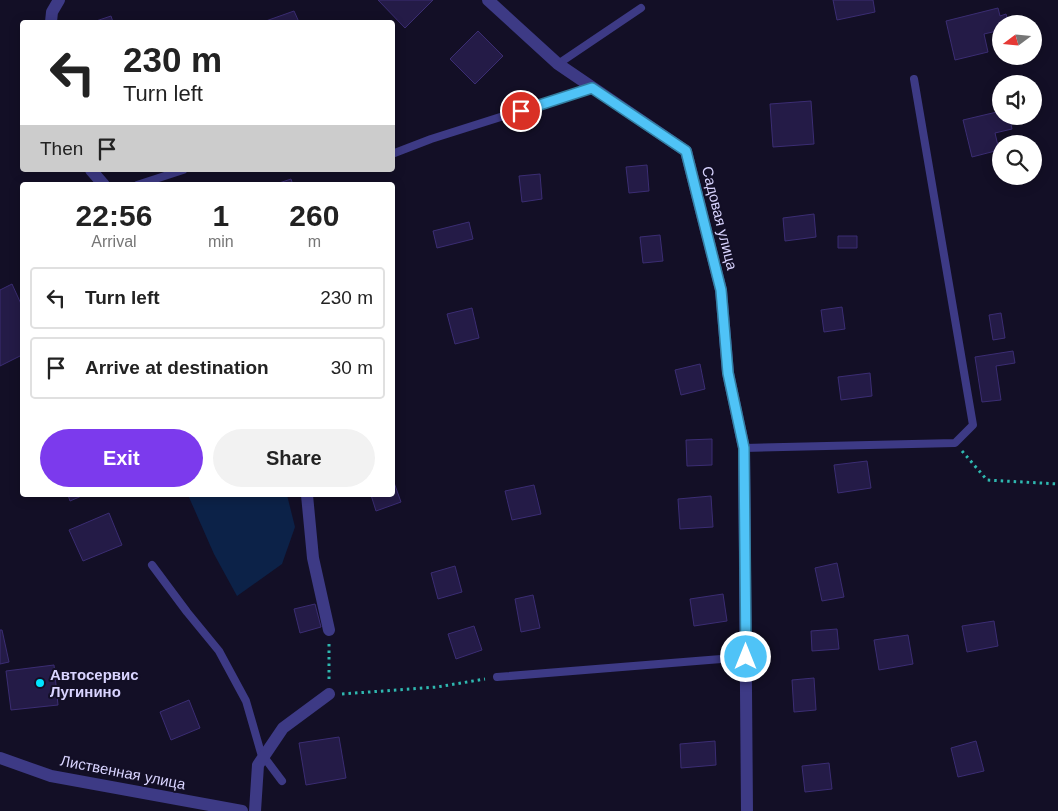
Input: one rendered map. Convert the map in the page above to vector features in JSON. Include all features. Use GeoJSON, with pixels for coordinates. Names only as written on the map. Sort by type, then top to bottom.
{"type":"FeatureCollection","features":[{"type":"Feature","properties":{"kind":"street"},"geometry":{"type":"LineString","coordinates":[[51,20],[52,12],[59,0]]}},
{"type":"Feature","properties":{"kind":"street","name":"Садовая улица"},"geometry":{"type":"LineString","coordinates":[[488,0],[558,64],[686,151],[721,290],[728,373],[744,448],[747,811]]}},
{"type":"Feature","properties":{"kind":"street"},"geometry":{"type":"LineString","coordinates":[[94,172],[102,182]]}},
{"type":"Feature","properties":{"kind":"street"},"geometry":{"type":"LineString","coordinates":[[307,497],[313,558],[329,630]]}},
{"type":"Feature","properties":{"kind":"street"},"geometry":{"type":"LineString","coordinates":[[255,811],[258,765],[263,757],[283,728],[329,694]]}},
{"type":"Feature","properties":{"kind":"street","name":"Лиственная улица"},"geometry":{"type":"LineString","coordinates":[[0,758],[51,776],[242,811]]}},
{"type":"Feature","properties":{"kind":"lane"},"geometry":{"type":"LineString","coordinates":[[558,64],[640,8]]}},
{"type":"Feature","properties":{"kind":"lane"},"geometry":{"type":"LineString","coordinates":[[744,448],[956,444],[973,425],[914,79]]}},
{"type":"Feature","properties":{"kind":"lane"},"geometry":{"type":"LineString","coordinates":[[395,153],[592,88]]}},
{"type":"Feature","properties":{"kind":"lane"},"geometry":{"type":"LineString","coordinates":[[146,182],[177,172]]}},
{"type":"Feature","properties":{"kind":"lane"},"geometry":{"type":"LineString","coordinates":[[152,565],[219,651],[246,700],[261,753],[282,781]]}},
{"type":"Feature","properties":{"kind":"lane"},"geometry":{"type":"LineString","coordinates":[[497,677],[746,657]]}},
{"type":"Feature","properties":{"kind":"path"},"geometry":{"type":"LineString","coordinates":[[956,444],[987,480],[1058,484]]}},
{"type":"Feature","properties":{"kind":"path"},"geometry":{"type":"LineString","coordinates":[[329,630],[329,694],[437,687],[497,677]]}},
{"type":"Feature","properties":{"kind":"water"},"geometry":{"type":"Polygon","coordinates":[[[189,497],[288,497],[295,527],[282,564],[237,596],[214,554],[189,497]]]}},
{"type":"Feature","properties":{"kind":"building"},"geometry":{"type":"Polygon","coordinates":[[[378,0],[433,0],[405,28],[378,0]]]}},
{"type":"Feature","properties":{"kind":"building"},"geometry":{"type":"Polygon","coordinates":[[[833,0],[873,0],[875,12],[837,20],[833,0]]]}},
{"type":"Feature","properties":{"kind":"building"},"geometry":{"type":"Polygon","coordinates":[[[998,8],[1000,15],[992,15],[992,32],[984,34],[988,52],[955,60],[946,21],[998,8]]]}},
{"type":"Feature","properties":{"kind":"building"},"geometry":{"type":"Polygon","coordinates":[[[294,11],[298,20],[269,20],[294,11]]]}},
{"type":"Feature","properties":{"kind":"building"},"geometry":{"type":"Polygon","coordinates":[[[111,16],[112,20],[99,20],[111,16]]]}},
{"type":"Feature","properties":{"kind":"building"},"geometry":{"type":"Polygon","coordinates":[[[478,31],[503,56],[475,84],[450,59],[478,31]]]}},
{"type":"Feature","properties":{"kind":"building"},"geometry":{"type":"Polygon","coordinates":[[[811,101],[814,144],[773,147],[770,104],[811,101]]]}},
{"type":"Feature","properties":{"kind":"building"},"geometry":{"type":"Polygon","coordinates":[[[992,113],[992,125],[1011,125],[1012,129],[992,135],[992,152],[972,157],[963,120],[992,113]]]}},
{"type":"Feature","properties":{"kind":"building"},"geometry":{"type":"Polygon","coordinates":[[[647,165],[649,191],[629,193],[626,167],[647,165]]]}},
{"type":"Feature","properties":{"kind":"building"},"geometry":{"type":"Polygon","coordinates":[[[540,174],[542,199],[522,202],[519,176],[540,174]]]}},
{"type":"Feature","properties":{"kind":"building"},"geometry":{"type":"Polygon","coordinates":[[[814,214],[816,237],[785,241],[783,218],[814,214]]]}},
{"type":"Feature","properties":{"kind":"building"},"geometry":{"type":"Polygon","coordinates":[[[469,222],[473,239],[437,248],[433,231],[469,222]]]}},
{"type":"Feature","properties":{"kind":"building"},"geometry":{"type":"Polygon","coordinates":[[[660,235],[663,261],[643,263],[640,237],[660,235]]]}},
{"type":"Feature","properties":{"kind":"building"},"geometry":{"type":"Polygon","coordinates":[[[838,236],[857,236],[857,248],[838,248],[838,236]]]}},
{"type":"Feature","properties":{"kind":"building"},"geometry":{"type":"Polygon","coordinates":[[[12,284],[20,302],[20,356],[0,366],[0,290],[12,284]]]}},
{"type":"Feature","properties":{"kind":"building"},"geometry":{"type":"Polygon","coordinates":[[[842,307],[845,329],[824,332],[821,310],[842,307]]]}},
{"type":"Feature","properties":{"kind":"building"},"geometry":{"type":"Polygon","coordinates":[[[472,308],[479,338],[455,344],[447,314],[472,308]]]}},
{"type":"Feature","properties":{"kind":"building"},"geometry":{"type":"Polygon","coordinates":[[[1001,313],[1005,338],[993,340],[989,315],[1001,313]]]}},
{"type":"Feature","properties":{"kind":"building"},"geometry":{"type":"Polygon","coordinates":[[[1013,351],[1015,363],[996,366],[1001,400],[982,402],[975,357],[1013,351]]]}},
{"type":"Feature","properties":{"kind":"building"},"geometry":{"type":"Polygon","coordinates":[[[700,364],[705,389],[681,395],[675,370],[700,364]]]}},
{"type":"Feature","properties":{"kind":"building"},"geometry":{"type":"Polygon","coordinates":[[[870,373],[872,396],[841,400],[838,377],[870,373]]]}},
{"type":"Feature","properties":{"kind":"building"},"geometry":{"type":"Polygon","coordinates":[[[712,439],[712,465],[687,466],[686,440],[712,439]]]}},
{"type":"Feature","properties":{"kind":"building"},"geometry":{"type":"Polygon","coordinates":[[[867,461],[871,488],[838,493],[834,465],[867,461]]]}},
{"type":"Feature","properties":{"kind":"building"},"geometry":{"type":"Polygon","coordinates":[[[395,485],[401,502],[376,511],[372,497],[395,497],[395,485]]]}},
{"type":"Feature","properties":{"kind":"building"},"geometry":{"type":"Polygon","coordinates":[[[534,485],[541,514],[512,520],[505,491],[534,485]]]}},
{"type":"Feature","properties":{"kind":"building"},"geometry":{"type":"Polygon","coordinates":[[[711,496],[713,527],[680,529],[678,499],[711,496]]]}},
{"type":"Feature","properties":{"kind":"building"},"geometry":{"type":"Polygon","coordinates":[[[69,497],[79,497],[70,501],[69,497]]]}},
{"type":"Feature","properties":{"kind":"building"},"geometry":{"type":"Polygon","coordinates":[[[109,513],[122,545],[83,561],[69,530],[109,513]]]}},
{"type":"Feature","properties":{"kind":"building"},"geometry":{"type":"Polygon","coordinates":[[[837,563],[844,597],[822,601],[815,568],[837,563]]]}},
{"type":"Feature","properties":{"kind":"building"},"geometry":{"type":"Polygon","coordinates":[[[455,566],[462,592],[438,599],[431,573],[455,566]]]}},
{"type":"Feature","properties":{"kind":"building"},"geometry":{"type":"Polygon","coordinates":[[[723,594],[727,621],[694,626],[690,599],[723,594]]]}},
{"type":"Feature","properties":{"kind":"building"},"geometry":{"type":"Polygon","coordinates":[[[533,595],[540,628],[521,632],[515,599],[533,595]]]}},
{"type":"Feature","properties":{"kind":"building"},"geometry":{"type":"Polygon","coordinates":[[[315,604],[321,627],[300,633],[294,609],[315,604]]]}},
{"type":"Feature","properties":{"kind":"building"},"geometry":{"type":"Polygon","coordinates":[[[994,621],[998,646],[967,652],[962,626],[994,621]]]}},
{"type":"Feature","properties":{"kind":"building"},"geometry":{"type":"Polygon","coordinates":[[[474,626],[482,650],[456,659],[448,634],[474,626]]]}},
{"type":"Feature","properties":{"kind":"building"},"geometry":{"type":"Polygon","coordinates":[[[837,629],[839,649],[812,651],[811,631],[837,629]]]}},
{"type":"Feature","properties":{"kind":"building"},"geometry":{"type":"Polygon","coordinates":[[[0,630],[2,630],[9,662],[0,664],[0,630]]]}},
{"type":"Feature","properties":{"kind":"building"},"geometry":{"type":"Polygon","coordinates":[[[908,635],[913,664],[879,670],[874,640],[908,635]]]}},
{"type":"Feature","properties":{"kind":"building"},"geometry":{"type":"Polygon","coordinates":[[[54,665],[58,705],[11,710],[6,671],[54,665]]]}},
{"type":"Feature","properties":{"kind":"building"},"geometry":{"type":"Polygon","coordinates":[[[814,678],[816,710],[794,712],[792,680],[814,678]]]}},
{"type":"Feature","properties":{"kind":"building"},"geometry":{"type":"Polygon","coordinates":[[[189,700],[200,728],[171,740],[160,712],[189,700]]]}},
{"type":"Feature","properties":{"kind":"building"},"geometry":{"type":"Polygon","coordinates":[[[339,737],[346,778],[306,785],[299,743],[339,737]]]}},
{"type":"Feature","properties":{"kind":"building"},"geometry":{"type":"Polygon","coordinates":[[[715,741],[716,765],[681,768],[680,744],[715,741]]]}},
{"type":"Feature","properties":{"kind":"building"},"geometry":{"type":"Polygon","coordinates":[[[976,741],[984,771],[958,777],[951,748],[976,741]]]}},
{"type":"Feature","properties":{"kind":"building"},"geometry":{"type":"Polygon","coordinates":[[[829,763],[832,789],[805,792],[802,766],[829,763]]]}},
{"type":"Feature","properties":{"kind":"place","name":"Автосервис Лугинино"},"geometry":{"type":"Point","coordinates":[40,683]}},
{"type":"Feature","properties":{"kind":"route"},"geometry":{"type":"LineString","coordinates":[[521,111],[592,88],[686,151],[721,290],[728,373],[744,448],[746,657]]}}]}
